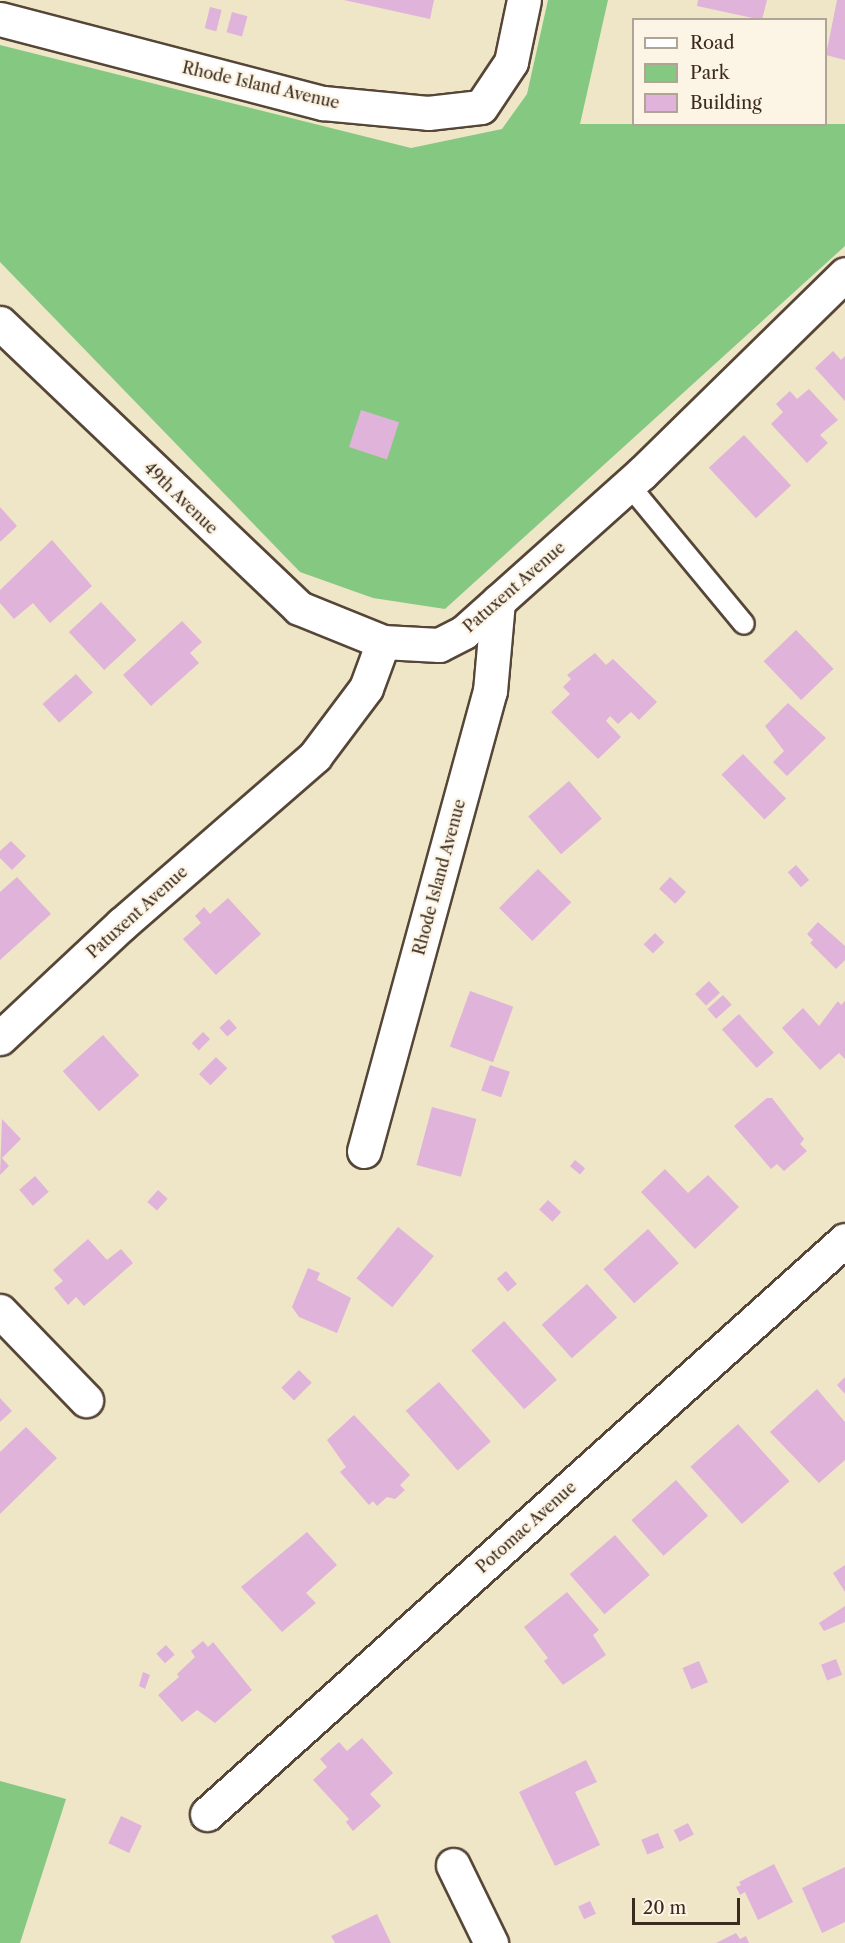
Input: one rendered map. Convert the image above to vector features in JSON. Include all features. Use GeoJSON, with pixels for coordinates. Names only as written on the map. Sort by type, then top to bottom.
{"type":"FeatureCollection","features":[{"type":"Feature","properties":{"kind":"street","name":"Rhode Island Avenue"},"geometry":{"type":"LineString","coordinates":[[0,19],[323,103],[428,113],[481,107],[511,62],[524,0]]}},
{"type":"Feature","properties":{"kind":"street","name":"Patuxent Avenue"},"geometry":{"type":"LineString","coordinates":[[0,1038],[122,924],[315,756],[366,688],[383,642],[439,645],[464,632],[629,485],[845,274]]}},
{"type":"Feature","properties":{"kind":"street","name":"49th Avenue"},"geometry":{"type":"LineString","coordinates":[[0,323],[299,608],[383,642]]}},
{"type":"Feature","properties":{"kind":"street","name":"Rhode Island Avenue"},"geometry":{"type":"LineString","coordinates":[[364,1151],[490,691],[498,601]]}},
{"type":"Feature","properties":{"kind":"street","name":"Potomac Avenue"},"geometry":{"type":"LineString","coordinates":[[207,1814],[845,1240]]}},
{"type":"Feature","properties":{"kind":"street"},"geometry":{"type":"LineString","coordinates":[[0,1311],[86,1400]]}},
{"type":"Feature","properties":{"kind":"street"},"geometry":{"type":"LineString","coordinates":[[453,1865],[491,1943]]}},
{"type":"Feature","properties":{"kind":"lane"},"geometry":{"type":"LineString","coordinates":[[629,485],[720,590],[744,624]]}},
{"type":"Feature","properties":{"kind":"green space"},"geometry":{"type":"Polygon","coordinates":[[[548,0],[608,0],[580,124],[827,126],[827,124],[845,124],[845,246],[445,609],[373,598],[300,572],[0,262],[0,45],[411,148],[502,129],[527,94],[548,0]]]}},
{"type":"Feature","properties":{"kind":"green space"},"geometry":{"type":"Polygon","coordinates":[[[0,1781],[66,1799],[20,1943],[0,1943],[0,1781]]]}},
{"type":"Feature","properties":{"kind":"building"},"geometry":{"type":"Polygon","coordinates":[[[344,0],[434,0],[430,19],[344,0]]]}},
{"type":"Feature","properties":{"kind":"building"},"geometry":{"type":"Polygon","coordinates":[[[698,0],[767,0],[762,18],[697,6],[698,0]]]}},
{"type":"Feature","properties":{"kind":"building"},"geometry":{"type":"Polygon","coordinates":[[[837,0],[845,0],[845,60],[827,55],[837,0]]]}},
{"type":"Feature","properties":{"kind":"building"},"geometry":{"type":"Polygon","coordinates":[[[210,7],[222,10],[216,31],[205,28],[210,7]]]}},
{"type":"Feature","properties":{"kind":"building"},"geometry":{"type":"Polygon","coordinates":[[[232,12],[247,16],[242,36],[227,32],[232,12]]]}},
{"type":"Feature","properties":{"kind":"building"},"geometry":{"type":"Polygon","coordinates":[[[833,351],[841,360],[845,356],[845,401],[815,368],[833,351]]]}},
{"type":"Feature","properties":{"kind":"building"},"geometry":{"type":"Polygon","coordinates":[[[809,389],[838,420],[820,435],[828,443],[807,463],[771,424],[783,412],[776,404],[790,391],[797,399],[809,389]]]}},
{"type":"Feature","properties":{"kind":"building"},"geometry":{"type":"Polygon","coordinates":[[[361,410],[399,422],[387,459],[349,447],[361,410]]]}},
{"type":"Feature","properties":{"kind":"building"},"geometry":{"type":"Polygon","coordinates":[[[744,435],[791,485],[756,518],[709,468],[744,435]]]}},
{"type":"Feature","properties":{"kind":"building"},"geometry":{"type":"Polygon","coordinates":[[[0,507],[17,526],[0,542],[0,507]]]}},
{"type":"Feature","properties":{"kind":"building"},"geometry":{"type":"Polygon","coordinates":[[[52,540],[92,586],[50,623],[33,603],[14,619],[0,603],[0,590],[52,540]]]}},
{"type":"Feature","properties":{"kind":"building"},"geometry":{"type":"Polygon","coordinates":[[[101,602],[136,640],[104,670],[69,632],[101,602]]]}},
{"type":"Feature","properties":{"kind":"building"},"geometry":{"type":"Polygon","coordinates":[[[182,621],[202,642],[190,653],[199,663],[151,706],[123,675],[182,621]]]}},
{"type":"Feature","properties":{"kind":"building"},"geometry":{"type":"Polygon","coordinates":[[[796,630],[834,669],[801,700],[764,661],[796,630]]]}},
{"type":"Feature","properties":{"kind":"building"},"geometry":{"type":"Polygon","coordinates":[[[595,653],[606,665],[613,659],[657,702],[639,720],[631,712],[618,724],[610,716],[606,721],[621,737],[598,759],[551,712],[570,694],[563,687],[571,679],[567,675],[595,653]]]}},
{"type":"Feature","properties":{"kind":"building"},"geometry":{"type":"Polygon","coordinates":[[[76,674],[93,693],[59,723],[43,704],[76,674]]]}},
{"type":"Feature","properties":{"kind":"building"},"geometry":{"type":"Polygon","coordinates":[[[788,703],[826,738],[787,776],[773,762],[784,751],[765,726],[788,703]]]}},
{"type":"Feature","properties":{"kind":"building"},"geometry":{"type":"Polygon","coordinates":[[[743,754],[786,799],[764,819],[721,775],[743,754]]]}},
{"type":"Feature","properties":{"kind":"building"},"geometry":{"type":"Polygon","coordinates":[[[569,781],[602,819],[561,854],[528,816],[569,781]]]}},
{"type":"Feature","properties":{"kind":"building"},"geometry":{"type":"Polygon","coordinates":[[[11,841],[26,856],[12,870],[0,858],[0,851],[11,841]]]}},
{"type":"Feature","properties":{"kind":"building"},"geometry":{"type":"Polygon","coordinates":[[[796,865],[809,880],[801,887],[788,872],[796,865]]]}},
{"type":"Feature","properties":{"kind":"building"},"geometry":{"type":"Polygon","coordinates":[[[538,869],[571,902],[532,941],[499,908],[538,869]]]}},
{"type":"Feature","properties":{"kind":"building"},"geometry":{"type":"Polygon","coordinates":[[[17,877],[51,914],[0,960],[0,892],[17,877]]]}},
{"type":"Feature","properties":{"kind":"building"},"geometry":{"type":"Polygon","coordinates":[[[670,877],[686,892],[675,904],[659,889],[670,877]]]}},
{"type":"Feature","properties":{"kind":"building"},"geometry":{"type":"Polygon","coordinates":[[[228,898],[261,934],[216,975],[183,939],[201,923],[195,916],[204,907],[210,914],[228,898]]]}},
{"type":"Feature","properties":{"kind":"building"},"geometry":{"type":"Polygon","coordinates":[[[818,922],[845,946],[845,960],[836,969],[810,943],[813,940],[807,934],[818,922]]]}},
{"type":"Feature","properties":{"kind":"building"},"geometry":{"type":"Polygon","coordinates":[[[655,933],[664,942],[653,954],[644,944],[655,933]]]}},
{"type":"Feature","properties":{"kind":"building"},"geometry":{"type":"Polygon","coordinates":[[[709,981],[720,993],[706,1006],[695,994],[709,981]]]}},
{"type":"Feature","properties":{"kind":"building"},"geometry":{"type":"Polygon","coordinates":[[[470,991],[513,1007],[493,1062],[450,1046],[470,991]]]}},
{"type":"Feature","properties":{"kind":"building"},"geometry":{"type":"Polygon","coordinates":[[[723,995],[732,1005],[716,1019],[707,1009],[723,995]]]}},
{"type":"Feature","properties":{"kind":"building"},"geometry":{"type":"Polygon","coordinates":[[[838,1001],[841,1005],[845,1001],[845,1059],[839,1053],[820,1070],[782,1028],[803,1008],[819,1026],[838,1001]]]}},
{"type":"Feature","properties":{"kind":"building"},"geometry":{"type":"Polygon","coordinates":[[[739,1014],[774,1053],[757,1068],[722,1029],[739,1014]]]}},
{"type":"Feature","properties":{"kind":"building"},"geometry":{"type":"Polygon","coordinates":[[[229,1019],[237,1028],[227,1037],[219,1028],[229,1019]]]}},
{"type":"Feature","properties":{"kind":"building"},"geometry":{"type":"Polygon","coordinates":[[[203,1032],[210,1039],[199,1050],[192,1043],[203,1032]]]}},
{"type":"Feature","properties":{"kind":"building"},"geometry":{"type":"Polygon","coordinates":[[[103,1035],[139,1075],[99,1111],[63,1071],[103,1035]]]}},
{"type":"Feature","properties":{"kind":"building"},"geometry":{"type":"Polygon","coordinates":[[[216,1057],[227,1068],[210,1085],[199,1074],[216,1057]]]}},
{"type":"Feature","properties":{"kind":"building"},"geometry":{"type":"Polygon","coordinates":[[[490,1065],[510,1072],[501,1097],[481,1091],[490,1065]]]}},
{"type":"Feature","properties":{"kind":"building"},"geometry":{"type":"Polygon","coordinates":[[[767,1098],[772,1098],[804,1139],[800,1144],[807,1151],[784,1171],[777,1164],[771,1169],[734,1126],[767,1098]]]}},
{"type":"Feature","properties":{"kind":"building"},"geometry":{"type":"Polygon","coordinates":[[[432,1107],[476,1119],[461,1177],[416,1165],[432,1107]]]}},
{"type":"Feature","properties":{"kind":"building"},"geometry":{"type":"Polygon","coordinates":[[[2,1119],[21,1139],[2,1158],[9,1166],[0,1175],[2,1119]]]}},
{"type":"Feature","properties":{"kind":"building"},"geometry":{"type":"Polygon","coordinates":[[[575,1160],[585,1168],[580,1174],[570,1166],[575,1160]]]}},
{"type":"Feature","properties":{"kind":"building"},"geometry":{"type":"Polygon","coordinates":[[[665,1169],[688,1193],[708,1175],[739,1207],[695,1249],[641,1192],[665,1169]]]}},
{"type":"Feature","properties":{"kind":"building"},"geometry":{"type":"Polygon","coordinates":[[[35,1176],[49,1192],[33,1206],[19,1190],[35,1176]]]}},
{"type":"Feature","properties":{"kind":"building"},"geometry":{"type":"Polygon","coordinates":[[[158,1190],[168,1199],[157,1211],[147,1202],[158,1190]]]}},
{"type":"Feature","properties":{"kind":"building"},"geometry":{"type":"Polygon","coordinates":[[[548,1200],[561,1212],[552,1222],[539,1210],[548,1200]]]}},
{"type":"Feature","properties":{"kind":"building"},"geometry":{"type":"Polygon","coordinates":[[[398,1227],[434,1256],[392,1307],[356,1278],[398,1227]]]}},
{"type":"Feature","properties":{"kind":"building"},"geometry":{"type":"Polygon","coordinates":[[[648,1229],[679,1263],[634,1303],[603,1269],[648,1229]]]}},
{"type":"Feature","properties":{"kind":"building"},"geometry":{"type":"Polygon","coordinates":[[[88,1239],[107,1260],[121,1249],[133,1263],[84,1306],[76,1297],[68,1305],[54,1288],[63,1281],[53,1270],[88,1239]]]}},
{"type":"Feature","properties":{"kind":"building"},"geometry":{"type":"Polygon","coordinates":[[[308,1268],[320,1273],[317,1280],[351,1298],[337,1333],[299,1317],[292,1307],[308,1268]]]}},
{"type":"Feature","properties":{"kind":"building"},"geometry":{"type":"Polygon","coordinates":[[[506,1271],[517,1284],[508,1292],[497,1279],[506,1271]]]}},
{"type":"Feature","properties":{"kind":"building"},"geometry":{"type":"Polygon","coordinates":[[[587,1284],[617,1317],[572,1358],[542,1325],[587,1284]]]}},
{"type":"Feature","properties":{"kind":"building"},"geometry":{"type":"Polygon","coordinates":[[[504,1321],[557,1380],[524,1409],[471,1350],[504,1321]]]}},
{"type":"Feature","properties":{"kind":"building"},"geometry":{"type":"Polygon","coordinates":[[[299,1370],[312,1383],[294,1400],[281,1388],[299,1370]]]}},
{"type":"Feature","properties":{"kind":"building"},"geometry":{"type":"Polygon","coordinates":[[[845,1377],[845,1394],[837,1385],[845,1377]]]}},
{"type":"Feature","properties":{"kind":"building"},"geometry":{"type":"Polygon","coordinates":[[[439,1382],[491,1442],[458,1470],[406,1411],[439,1382]]]}},
{"type":"Feature","properties":{"kind":"building"},"geometry":{"type":"Polygon","coordinates":[[[817,1389],[845,1422],[845,1460],[819,1483],[770,1432],[817,1389]]]}},
{"type":"Feature","properties":{"kind":"building"},"geometry":{"type":"Polygon","coordinates":[[[0,1398],[12,1411],[0,1422],[0,1398]]]}},
{"type":"Feature","properties":{"kind":"building"},"geometry":{"type":"Polygon","coordinates":[[[354,1415],[410,1475],[400,1485],[405,1490],[395,1499],[387,1497],[377,1506],[373,1501],[369,1505],[340,1472],[346,1467],[327,1440],[354,1415]]]}},
{"type":"Feature","properties":{"kind":"building"},"geometry":{"type":"Polygon","coordinates":[[[738,1424],[790,1481],[742,1524],[690,1467],[738,1424]]]}},
{"type":"Feature","properties":{"kind":"building"},"geometry":{"type":"Polygon","coordinates":[[[26,1427],[57,1458],[0,1514],[0,1452],[26,1427]]]}},
{"type":"Feature","properties":{"kind":"building"},"geometry":{"type":"Polygon","coordinates":[[[676,1480],[708,1516],[664,1556],[631,1520],[676,1480]]]}},
{"type":"Feature","properties":{"kind":"building"},"geometry":{"type":"Polygon","coordinates":[[[307,1532],[337,1565],[306,1593],[316,1603],[282,1632],[241,1587],[307,1532]]]}},
{"type":"Feature","properties":{"kind":"building"},"geometry":{"type":"Polygon","coordinates":[[[615,1535],[650,1575],[604,1614],[570,1574],[615,1535]]]}},
{"type":"Feature","properties":{"kind":"building"},"geometry":{"type":"Polygon","coordinates":[[[845,1565],[845,1592],[833,1573],[845,1565]]]}},
{"type":"Feature","properties":{"kind":"building"},"geometry":{"type":"Polygon","coordinates":[[[567,1592],[599,1630],[593,1635],[606,1655],[563,1685],[544,1661],[548,1658],[524,1627],[567,1592]]]}},
{"type":"Feature","properties":{"kind":"building"},"geometry":{"type":"Polygon","coordinates":[[[845,1606],[845,1622],[824,1631],[819,1623],[845,1606]]]}},
{"type":"Feature","properties":{"kind":"building"},"geometry":{"type":"Polygon","coordinates":[[[203,1641],[208,1647],[213,1642],[252,1690],[215,1723],[197,1710],[182,1722],[158,1695],[179,1677],[177,1674],[195,1657],[191,1651],[203,1641]]]}},
{"type":"Feature","properties":{"kind":"building"},"geometry":{"type":"Polygon","coordinates":[[[166,1645],[175,1655],[165,1663],[156,1654],[166,1645]]]}},
{"type":"Feature","properties":{"kind":"building"},"geometry":{"type":"Polygon","coordinates":[[[836,1659],[842,1675],[827,1681],[821,1665],[836,1659]]]}},
{"type":"Feature","properties":{"kind":"building"},"geometry":{"type":"Polygon","coordinates":[[[699,1661],[708,1682],[691,1689],[682,1668],[699,1661]]]}},
{"type":"Feature","properties":{"kind":"building"},"geometry":{"type":"Polygon","coordinates":[[[143,1672],[150,1675],[145,1689],[139,1686],[143,1672]]]}},
{"type":"Feature","properties":{"kind":"building"},"geometry":{"type":"Polygon","coordinates":[[[362,1738],[393,1773],[370,1794],[381,1806],[353,1831],[346,1822],[349,1819],[313,1780],[327,1767],[320,1759],[339,1742],[347,1751],[362,1738]]]}},
{"type":"Feature","properties":{"kind":"building"},"geometry":{"type":"Polygon","coordinates":[[[586,1760],[597,1782],[575,1792],[600,1845],[555,1866],[519,1792],[586,1760]]]}},
{"type":"Feature","properties":{"kind":"building"},"geometry":{"type":"Polygon","coordinates":[[[121,1816],[142,1826],[129,1853],[108,1843],[121,1816]]]}},
{"type":"Feature","properties":{"kind":"building"},"geometry":{"type":"Polygon","coordinates":[[[688,1823],[694,1835],[680,1842],[674,1830],[688,1823]]]}},
{"type":"Feature","properties":{"kind":"building"},"geometry":{"type":"Polygon","coordinates":[[[658,1833],[664,1848],[647,1855],[641,1840],[658,1833]]]}},
{"type":"Feature","properties":{"kind":"building"},"geometry":{"type":"Polygon","coordinates":[[[774,1864],[793,1902],[758,1920],[745,1892],[740,1895],[736,1887],[741,1885],[739,1882],[774,1864]]]}},
{"type":"Feature","properties":{"kind":"building"},"geometry":{"type":"Polygon","coordinates":[[[845,1867],[845,1922],[822,1933],[802,1888],[845,1867]]]}},
{"type":"Feature","properties":{"kind":"building"},"geometry":{"type":"Polygon","coordinates":[[[590,1901],[596,1914],[584,1919],[578,1906],[590,1901]]]}},
{"type":"Feature","properties":{"kind":"building"},"geometry":{"type":"Polygon","coordinates":[[[377,1914],[391,1943],[335,1943],[331,1936],[377,1914]]]}},
{"type":"Feature","properties":{"kind":"building"},"geometry":{"type":"Polygon","coordinates":[[[736,1933],[740,1939],[746,1936],[749,1943],[716,1943],[736,1933]]]}}]}
